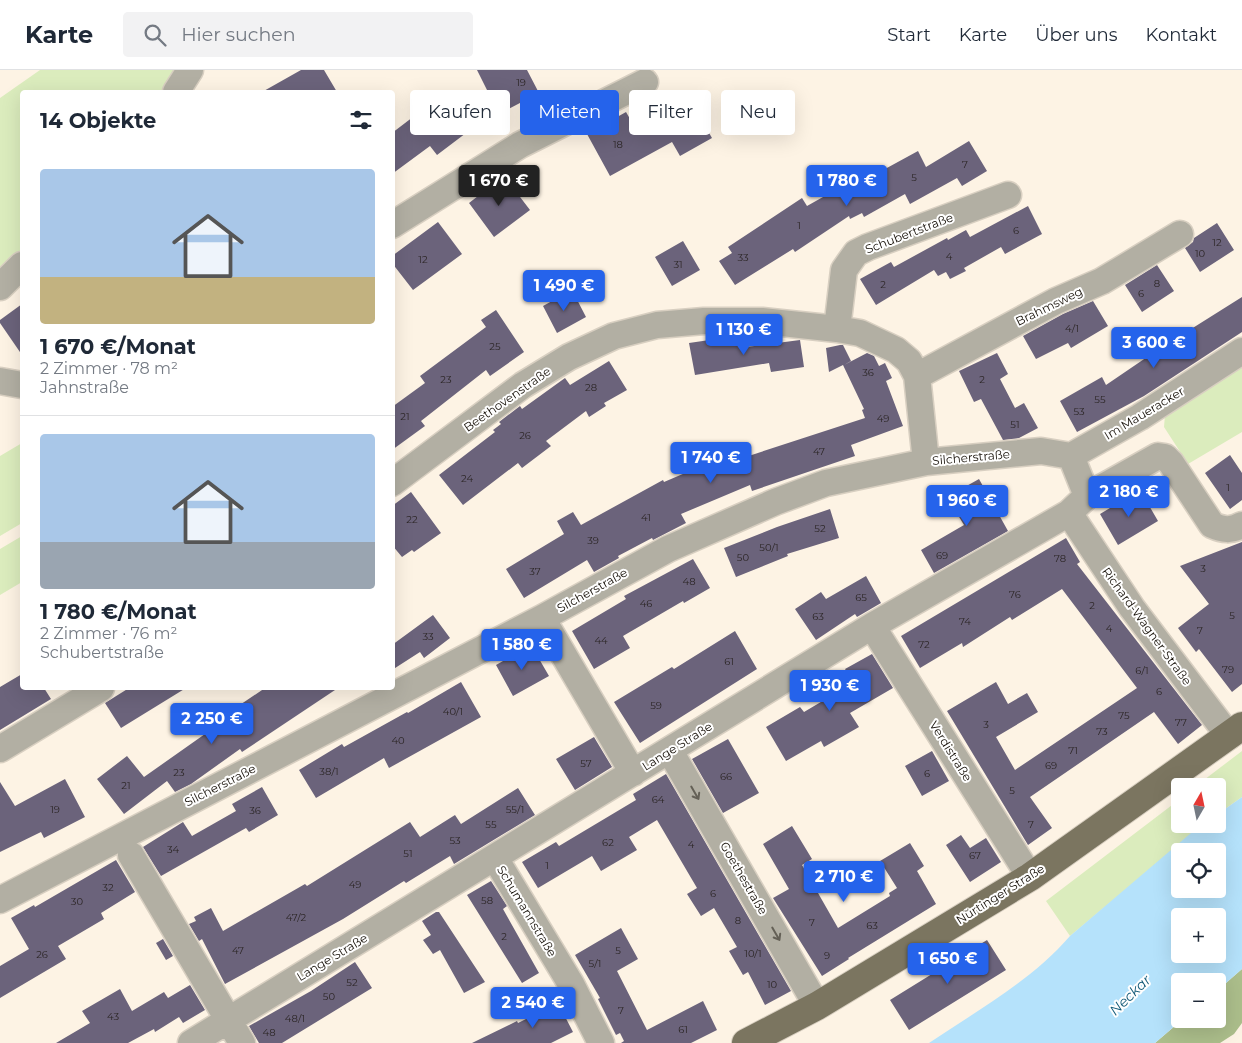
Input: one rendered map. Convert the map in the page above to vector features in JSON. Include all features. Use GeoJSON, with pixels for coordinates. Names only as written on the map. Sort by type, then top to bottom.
{"type":"FeatureCollection","features":[{"type":"Feature","properties":{"kind":"main road","name":"Nürtinger Straße"},"geometry":{"type":"LineString","coordinates":[[746,1043],[817,1006],[1030,877],[1235,731]]}},
{"type":"Feature","properties":{"kind":"street"},"geometry":{"type":"LineString","coordinates":[[177,90],[190,70]]}},
{"type":"Feature","properties":{"kind":"street"},"geometry":{"type":"LineString","coordinates":[[395,223],[513,150],[645,82]]}},
{"type":"Feature","properties":{"kind":"street","name":"Schubertstraße"},"geometry":{"type":"LineString","coordinates":[[838,329],[844,270],[856,253],[1008,195]]}},
{"type":"Feature","properties":{"kind":"street","name":"Brahmsweg"},"geometry":{"type":"LineString","coordinates":[[917,376],[1056,301],[1102,281],[1180,234]]}},
{"type":"Feature","properties":{"kind":"street"},"geometry":{"type":"LineString","coordinates":[[0,287],[20,267]]}},
{"type":"Feature","properties":{"kind":"street","name":"Beethovenstraße"},"geometry":{"type":"LineString","coordinates":[[395,481],[523,385],[569,357],[614,336],[657,326],[704,321],[762,321],[838,329],[860,333],[896,350],[909,362],[917,376],[926,462]]}},
{"type":"Feature","properties":{"kind":"street","name":"Im Maueracker"},"geometry":{"type":"LineString","coordinates":[[1070,456],[1140,417],[1242,351]]}},
{"type":"Feature","properties":{"kind":"street"},"geometry":{"type":"LineString","coordinates":[[0,382],[20,385]]}},
{"type":"Feature","properties":{"kind":"street","name":"Silcherstraße"},"geometry":{"type":"LineString","coordinates":[[0,900],[542,618],[668,549],[775,502],[826,483],[926,462],[1041,451],[1070,456]]}},
{"type":"Feature","properties":{"kind":"street"},"geometry":{"type":"LineString","coordinates":[[1070,456],[1078,504]]}},
{"type":"Feature","properties":{"kind":"street","name":"Lange Straße"},"geometry":{"type":"LineString","coordinates":[[191,1043],[872,626],[1158,456],[1165,457],[1212,525],[1228,530],[1242,525]]}},
{"type":"Feature","properties":{"kind":"street","name":"Richard-Wagner-Straße"},"geometry":{"type":"LineString","coordinates":[[1078,504],[1132,608],[1235,731]]}},
{"type":"Feature","properties":{"kind":"street"},"geometry":{"type":"LineString","coordinates":[[542,618],[633,773]]}},
{"type":"Feature","properties":{"kind":"street","name":"Verdistraße"},"geometry":{"type":"LineString","coordinates":[[872,626],[1030,877]]}},
{"type":"Feature","properties":{"kind":"street"},"geometry":{"type":"LineString","coordinates":[[0,749],[98,690]]}},
{"type":"Feature","properties":{"kind":"street","name":"Goethestraße"},"geometry":{"type":"LineString","coordinates":[[670,751],[817,1006]]}},
{"type":"Feature","properties":{"kind":"street"},"geometry":{"type":"LineString","coordinates":[[131,855],[242,1043]]}},
{"type":"Feature","properties":{"kind":"street","name":"Schumannstraße"},"geometry":{"type":"LineString","coordinates":[[495,858],[571,984],[601,1043]]}},
{"type":"Feature","properties":{"kind":"green space"},"geometry":{"type":"Polygon","coordinates":[[[40,70],[176,70],[164,90],[20,90],[20,253],[0,273],[0,98],[40,70]]]}},
{"type":"Feature","properties":{"kind":"green space"},"geometry":{"type":"Polygon","coordinates":[[[1242,365],[1242,432],[1188,464],[1164,427],[1165,415],[1242,365]]]}},
{"type":"Feature","properties":{"kind":"green space"},"geometry":{"type":"Polygon","coordinates":[[[20,444],[20,524],[0,536],[0,456],[20,444]]]}},
{"type":"Feature","properties":{"kind":"green space"},"geometry":{"type":"Polygon","coordinates":[[[20,537],[20,583],[0,595],[0,549],[20,537]]]}},
{"type":"Feature","properties":{"kind":"green space"},"geometry":{"type":"Polygon","coordinates":[[[1242,751],[1242,797],[1226,808],[1226,778],[1207,778],[1242,751]]]}},
{"type":"Feature","properties":{"kind":"green space"},"geometry":{"type":"Polygon","coordinates":[[[1171,806],[1171,833],[1193,833],[1181,843],[1171,843],[1171,852],[1070,936],[1046,901],[1171,806]]]}},
{"type":"Feature","properties":{"kind":"green space"},"geometry":{"type":"Polygon","coordinates":[[[1242,969],[1242,1023],[1234,1034],[1220,1043],[1155,1043],[1172,1028],[1226,1028],[1226,983],[1242,969]]]}},
{"type":"Feature","properties":{"kind":"water","name":"Neckar"},"geometry":{"type":"Polygon","coordinates":[[[1242,797],[1242,969],[1226,983],[1226,973],[1171,973],[1172,1028],[1155,1043],[929,1043],[1021,981],[1055,952],[1070,936],[1171,850],[1171,898],[1226,898],[1226,843],[1179,843],[1191,833],[1226,833],[1226,808],[1242,797]]]}},
{"type":"Feature","properties":{"kind":"building"},"geometry":{"type":"Polygon","coordinates":[[[301,70],[324,70],[336,90],[266,90],[301,70]]]}},
{"type":"Feature","properties":{"kind":"building"},"geometry":{"type":"Polygon","coordinates":[[[477,70],[527,70],[537,90],[520,90],[520,103],[510,108],[510,90],[487,90],[477,70]]]}},
{"type":"Feature","properties":{"kind":"building"},"geometry":{"type":"Polygon","coordinates":[[[626,112],[629,117],[629,135],[710,135],[712,138],[680,156],[672,142],[610,176],[588,135],[619,135],[619,116],[626,112]]]}},
{"type":"Feature","properties":{"kind":"building"},"geometry":{"type":"Polygon","coordinates":[[[410,119],[410,135],[463,135],[437,155],[430,146],[395,172],[395,131],[410,119]]]}},
{"type":"Feature","properties":{"kind":"building"},"geometry":{"type":"Polygon","coordinates":[[[969,141],[987,171],[962,186],[957,178],[910,204],[905,194],[864,217],[862,213],[850,219],[849,216],[795,252],[793,249],[735,285],[719,261],[732,253],[728,247],[802,198],[807,206],[871,170],[874,175],[918,151],[926,167],[969,141]]]}},
{"type":"Feature","properties":{"kind":"building"},"geometry":{"type":"Polygon","coordinates":[[[504,176],[530,210],[494,237],[469,203],[504,176]]]}},
{"type":"Feature","properties":{"kind":"building"},"geometry":{"type":"Polygon","coordinates":[[[1028,206],[1042,234],[1005,254],[1001,247],[964,268],[966,271],[950,279],[946,272],[938,276],[934,270],[876,305],[860,279],[891,262],[894,267],[947,238],[948,240],[966,230],[970,237],[1028,206]]]}},
{"type":"Feature","properties":{"kind":"building"},"geometry":{"type":"Polygon","coordinates":[[[438,222],[462,254],[413,290],[395,267],[395,254],[438,222]]]}},
{"type":"Feature","properties":{"kind":"building"},"geometry":{"type":"Polygon","coordinates":[[[1217,223],[1234,250],[1200,272],[1185,248],[1193,242],[1194,238],[1217,223]]]}},
{"type":"Feature","properties":{"kind":"building"},"geometry":{"type":"Polygon","coordinates":[[[683,241],[700,270],[672,286],[655,257],[683,241]]]}},
{"type":"Feature","properties":{"kind":"building"},"geometry":{"type":"Polygon","coordinates":[[[1157,265],[1174,291],[1142,312],[1125,285],[1157,265]]]}},
{"type":"Feature","properties":{"kind":"building"},"geometry":{"type":"Polygon","coordinates":[[[572,290],[586,317],[557,333],[543,306],[572,290]]]}},
{"type":"Feature","properties":{"kind":"building"},"geometry":{"type":"Polygon","coordinates":[[[1242,297],[1242,332],[1144,396],[1077,432],[1060,401],[1102,377],[1106,385],[1242,297]]]}},
{"type":"Feature","properties":{"kind":"building"},"geometry":{"type":"Polygon","coordinates":[[[1093,301],[1108,326],[1071,348],[1068,343],[1036,359],[1023,336],[1063,314],[1093,301]]]}},
{"type":"Feature","properties":{"kind":"building"},"geometry":{"type":"Polygon","coordinates":[[[20,305],[20,352],[0,323],[0,320],[20,305]]]}},
{"type":"Feature","properties":{"kind":"building"},"geometry":{"type":"Polygon","coordinates":[[[496,310],[524,352],[490,376],[486,370],[421,421],[425,426],[395,448],[395,405],[425,383],[420,376],[486,327],[481,320],[496,310]]]}},
{"type":"Feature","properties":{"kind":"building"},"geometry":{"type":"Polygon","coordinates":[[[737,336],[739,348],[800,340],[804,367],[771,372],[769,363],[695,375],[689,343],[737,336]]]}},
{"type":"Feature","properties":{"kind":"building"},"geometry":{"type":"Polygon","coordinates":[[[843,345],[851,361],[844,365],[867,353],[874,356],[879,366],[885,363],[892,378],[886,381],[903,426],[851,445],[855,456],[752,491],[750,485],[681,514],[686,523],[618,556],[619,558],[594,572],[587,560],[524,598],[506,569],[564,534],[557,521],[573,512],[581,525],[663,480],[664,482],[718,459],[721,465],[865,418],[862,410],[864,409],[843,365],[829,372],[826,348],[843,345]]]}},
{"type":"Feature","properties":{"kind":"building"},"geometry":{"type":"Polygon","coordinates":[[[997,353],[1008,374],[1000,379],[1015,408],[1024,403],[1038,428],[1019,438],[1003,440],[981,399],[974,402],[959,371],[997,353]]]}},
{"type":"Feature","properties":{"kind":"building"},"geometry":{"type":"Polygon","coordinates":[[[609,361],[627,390],[604,403],[606,406],[589,417],[586,411],[546,441],[551,446],[522,468],[518,463],[463,505],[439,475],[495,432],[493,430],[501,424],[499,422],[520,406],[522,409],[565,378],[570,385],[609,361]]]}},
{"type":"Feature","properties":{"kind":"building"},"geometry":{"type":"Polygon","coordinates":[[[1230,455],[1242,473],[1242,500],[1230,509],[1205,473],[1230,455]]]}},
{"type":"Feature","properties":{"kind":"building"},"geometry":{"type":"Polygon","coordinates":[[[979,479],[1008,531],[934,573],[921,550],[964,525],[947,497],[979,479]]]}},
{"type":"Feature","properties":{"kind":"building"},"geometry":{"type":"Polygon","coordinates":[[[1140,490],[1158,521],[1118,545],[1100,514],[1140,490]]]}},
{"type":"Feature","properties":{"kind":"building"},"geometry":{"type":"Polygon","coordinates":[[[411,492],[441,533],[414,552],[412,550],[402,557],[395,549],[395,504],[411,492]]]}},
{"type":"Feature","properties":{"kind":"building"},"geometry":{"type":"Polygon","coordinates":[[[830,509],[839,538],[787,554],[788,556],[736,577],[724,548],[830,509]]]}},
{"type":"Feature","properties":{"kind":"building"},"geometry":{"type":"Polygon","coordinates":[[[1066,538],[1080,562],[1077,564],[1202,725],[1178,744],[1154,712],[1030,797],[1052,828],[1028,845],[947,711],[996,682],[1008,704],[1027,693],[1038,712],[996,737],[1015,770],[1137,688],[1062,589],[1012,620],[1010,617],[963,647],[962,643],[920,668],[901,636],[1066,538]]]}},
{"type":"Feature","properties":{"kind":"building"},"geometry":{"type":"Polygon","coordinates":[[[1242,542],[1242,684],[1232,692],[1199,649],[1196,652],[1178,628],[1209,604],[1180,566],[1242,542]]]}},
{"type":"Feature","properties":{"kind":"building"},"geometry":{"type":"Polygon","coordinates":[[[693,559],[710,588],[684,603],[683,601],[623,636],[630,648],[594,669],[572,631],[626,599],[624,596],[693,559]]]}},
{"type":"Feature","properties":{"kind":"building"},"geometry":{"type":"Polygon","coordinates":[[[866,576],[881,603],[857,617],[855,614],[816,640],[795,609],[821,592],[826,599],[866,576]]]}},
{"type":"Feature","properties":{"kind":"building"},"geometry":{"type":"Polygon","coordinates":[[[433,615],[450,638],[424,658],[420,652],[395,668],[395,643],[433,615]]]}},
{"type":"Feature","properties":{"kind":"building"},"geometry":{"type":"Polygon","coordinates":[[[735,631],[757,669],[640,743],[614,702],[672,667],[674,669],[735,631]]]}},
{"type":"Feature","properties":{"kind":"building"},"geometry":{"type":"Polygon","coordinates":[[[531,645],[549,676],[513,696],[496,665],[531,645]]]}},
{"type":"Feature","properties":{"kind":"building"},"geometry":{"type":"Polygon","coordinates":[[[872,654],[893,688],[850,713],[859,727],[824,747],[821,741],[786,761],[766,727],[800,707],[804,712],[853,683],[845,669],[872,654]]]}},
{"type":"Feature","properties":{"kind":"building"},"geometry":{"type":"Polygon","coordinates":[[[20,675],[20,690],[45,690],[51,699],[0,730],[0,687],[20,675]]]}},
{"type":"Feature","properties":{"kind":"building"},"geometry":{"type":"Polygon","coordinates":[[[461,682],[481,717],[389,768],[384,758],[316,798],[299,770],[342,744],[344,747],[461,682]]]}},
{"type":"Feature","properties":{"kind":"building"},"geometry":{"type":"Polygon","coordinates":[[[126,690],[183,690],[121,728],[105,703],[126,690]]]}},
{"type":"Feature","properties":{"kind":"building"},"geometry":{"type":"Polygon","coordinates":[[[262,690],[335,690],[242,752],[240,749],[191,784],[175,792],[167,781],[124,814],[97,779],[127,756],[144,777],[222,722],[219,719],[262,690]]]}},
{"type":"Feature","properties":{"kind":"building"},"geometry":{"type":"Polygon","coordinates":[[[594,737],[612,767],[575,790],[556,759],[594,737]]]}},
{"type":"Feature","properties":{"kind":"building"},"geometry":{"type":"Polygon","coordinates":[[[728,739],[759,793],[723,813],[692,759],[728,739]]]}},
{"type":"Feature","properties":{"kind":"building"},"geometry":{"type":"Polygon","coordinates":[[[932,751],[949,781],[922,796],[905,766],[932,751]]]}},
{"type":"Feature","properties":{"kind":"building"},"geometry":{"type":"Polygon","coordinates":[[[666,774],[791,991],[765,1005],[748,972],[743,975],[729,951],[737,947],[714,908],[701,916],[687,894],[697,888],[657,820],[629,837],[637,850],[601,871],[592,856],[538,888],[522,862],[556,842],[559,846],[636,800],[633,794],[666,774]]]}},
{"type":"Feature","properties":{"kind":"building"},"geometry":{"type":"Polygon","coordinates":[[[65,779],[85,817],[44,838],[41,832],[0,852],[0,782],[15,806],[65,779]]]}},
{"type":"Feature","properties":{"kind":"building"},"geometry":{"type":"Polygon","coordinates":[[[262,787],[278,815],[249,832],[246,828],[161,876],[143,847],[183,822],[192,836],[236,811],[232,804],[262,787]]]}},
{"type":"Feature","properties":{"kind":"building"},"geometry":{"type":"Polygon","coordinates":[[[518,788],[535,815],[454,864],[450,856],[406,883],[404,881],[343,919],[225,984],[202,939],[199,941],[189,924],[196,921],[194,917],[211,908],[223,931],[305,884],[307,886],[410,822],[420,837],[455,815],[461,824],[518,788]]]}},
{"type":"Feature","properties":{"kind":"building"},"geometry":{"type":"Polygon","coordinates":[[[792,826],[812,859],[802,865],[838,928],[890,896],[889,893],[897,888],[880,861],[910,843],[924,866],[917,871],[936,904],[822,976],[773,898],[789,889],[763,844],[792,826]]]}},
{"type":"Feature","properties":{"kind":"building"},"geometry":{"type":"Polygon","coordinates":[[[961,835],[970,848],[986,838],[1001,862],[970,882],[946,845],[961,835]]]}},
{"type":"Feature","properties":{"kind":"building"},"geometry":{"type":"Polygon","coordinates":[[[116,860],[135,892],[101,913],[104,919],[58,946],[66,959],[0,998],[0,966],[29,949],[11,918],[34,905],[35,907],[116,860]]]}},
{"type":"Feature","properties":{"kind":"building"},"geometry":{"type":"Polygon","coordinates":[[[491,881],[507,906],[503,909],[539,973],[522,983],[467,895],[491,881]]]}},
{"type":"Feature","properties":{"kind":"building"},"geometry":{"type":"Polygon","coordinates":[[[439,912],[485,982],[464,993],[440,950],[433,954],[423,940],[431,935],[422,921],[439,912]]]}},
{"type":"Feature","properties":{"kind":"building"},"geometry":{"type":"Polygon","coordinates":[[[621,928],[638,959],[617,971],[647,1030],[703,1001],[717,1030],[691,1043],[621,1043],[624,1041],[620,1033],[616,1035],[598,999],[600,998],[575,955],[621,928]]]}},
{"type":"Feature","properties":{"kind":"building"},"geometry":{"type":"Polygon","coordinates":[[[163,939],[173,956],[166,960],[156,943],[163,939]]]}},
{"type":"Feature","properties":{"kind":"building"},"geometry":{"type":"Polygon","coordinates":[[[987,940],[1006,970],[909,1030],[890,1000],[987,940]]]}},
{"type":"Feature","properties":{"kind":"building"},"geometry":{"type":"Polygon","coordinates":[[[355,962],[372,988],[282,1043],[259,1043],[249,1026],[311,991],[355,962]]]}},
{"type":"Feature","properties":{"kind":"building"},"geometry":{"type":"Polygon","coordinates":[[[190,985],[205,1010],[183,1023],[179,1017],[155,1032],[154,1029],[128,1043],[56,1043],[90,1023],[82,1011],[120,989],[132,1011],[164,992],[168,998],[190,985]]]}},
{"type":"Feature","properties":{"kind":"building"},"geometry":{"type":"Polygon","coordinates":[[[558,1003],[573,1032],[551,1043],[472,1043],[517,1021],[518,1023],[558,1003]]]}}]}
